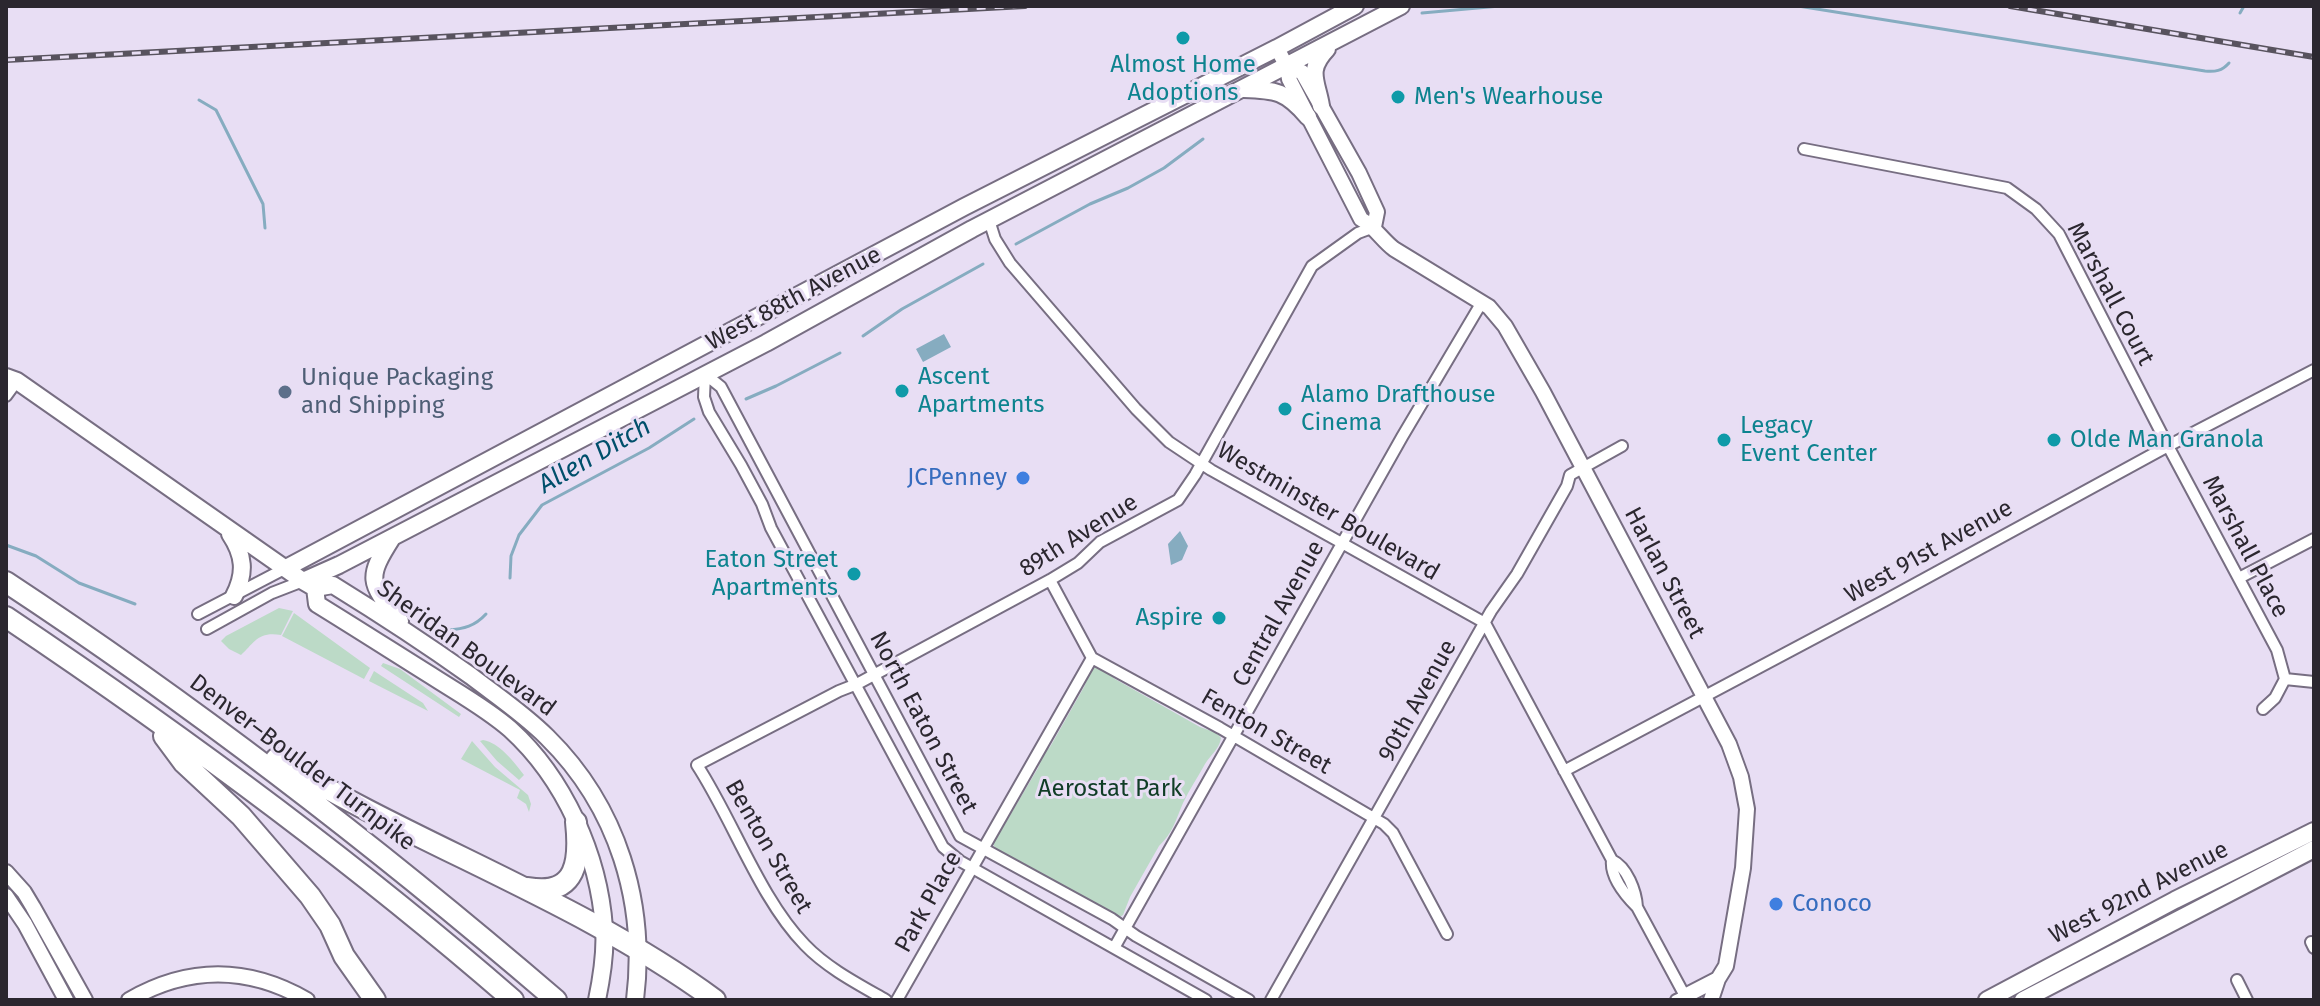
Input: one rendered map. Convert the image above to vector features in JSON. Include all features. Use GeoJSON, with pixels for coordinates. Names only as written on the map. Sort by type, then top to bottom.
{"type":"FeatureCollection","features":[{"type":"Feature","properties":{"kind":"highway","name":"Denver–Boulder Turnpike"},"geometry":{"type":"LineString","coordinates":[[6,582],[225,734],[390,862],[556,1000]]}},
{"type":"Feature","properties":{"kind":"highway"},"geometry":{"type":"LineString","coordinates":[[6,596],[243,761],[381,867],[541,1000]]}},
{"type":"Feature","properties":{"kind":"highway"},"geometry":{"type":"LineString","coordinates":[[6,617],[239,781],[358,872],[513,1000]]}},
{"type":"Feature","properties":{"kind":"highway"},"geometry":{"type":"LineString","coordinates":[[6,630],[164,736],[375,898],[498,1000]]}},
{"type":"Feature","properties":{"kind":"highway"},"geometry":{"type":"LineString","coordinates":[[225,734],[251,743],[382,819],[604,928],[715,1000]]}},
{"type":"Feature","properties":{"kind":"highway"},"geometry":{"type":"LineString","coordinates":[[164,736],[184,763],[241,816],[310,896],[330,925],[344,956],[375,1000]]}},
{"type":"Feature","properties":{"kind":"highway"},"geometry":{"type":"LineString","coordinates":[[516,885],[535,890],[548,889],[571,876],[578,857],[576,822]]}},
{"type":"Feature","properties":{"kind":"main road","name":"West 88th Avenue"},"geometry":{"type":"LineString","coordinates":[[286,568],[964,207],[1355,6]]}},
{"type":"Feature","properties":{"kind":"main road","name":"West 88th Avenue"},"geometry":{"type":"LineString","coordinates":[[309,584],[335,567],[832,307],[989,220],[1401,6]]}},
{"type":"Feature","properties":{"kind":"main road"},"geometry":{"type":"LineString","coordinates":[[1242,88],[1276,91],[1314,111],[1313,75],[1319,58],[1335,41]]}},
{"type":"Feature","properties":{"kind":"main road","name":"Sheridan Boulevard"},"geometry":{"type":"LineString","coordinates":[[6,366],[12,379],[138,468],[309,584],[333,585],[410,633],[521,714],[550,739],[580,775],[621,853],[635,909],[639,950],[635,1000]]}},
{"type":"Feature","properties":{"kind":"main road"},"geometry":{"type":"LineString","coordinates":[[225,526],[243,558],[241,582],[234,596]]}},
{"type":"Feature","properties":{"kind":"main road"},"geometry":{"type":"LineString","coordinates":[[393,536],[374,567],[374,584],[410,633]]}},
{"type":"Feature","properties":{"kind":"main road","name":"Sheridan Boulevard"},"geometry":{"type":"LineString","coordinates":[[309,584],[317,604],[479,706],[516,734],[547,772],[576,822],[593,869],[604,928],[603,967],[598,996]]}},
{"type":"Feature","properties":{"kind":"main road","name":"West 92nd Avenue"},"geometry":{"type":"LineString","coordinates":[[1987,1000],[2175,900],[2314,831]]}},
{"type":"Feature","properties":{"kind":"main road","name":"West 92nd Avenue"},"geometry":{"type":"LineString","coordinates":[[2023,1000],[2314,849]]}},
{"type":"Feature","properties":{"kind":"street","name":"Harlan Street"},"geometry":{"type":"LineString","coordinates":[[1277,48],[1287,67],[1289,79],[1367,190],[1377,212],[1374,227]]}},
{"type":"Feature","properties":{"kind":"street","name":"Harlan Street"},"geometry":{"type":"LineString","coordinates":[[1314,111],[1316,132],[1361,219],[1374,227],[1394,249],[1482,302],[1505,326],[1583,466],[1729,744],[1741,777],[1747,809],[1743,868],[1728,960],[1711,1000]]}},
{"type":"Feature","properties":{"kind":"street"},"geometry":{"type":"LineString","coordinates":[[1316,132],[1333,150],[1349,180],[1367,190]]}},
{"type":"Feature","properties":{"kind":"street","name":"Marshall Court"},"geometry":{"type":"LineString","coordinates":[[1804,149],[2007,188],[2036,209],[2059,234],[2168,446]]}},
{"type":"Feature","properties":{"kind":"street","name":"Westminster Boulevard"},"geometry":{"type":"LineString","coordinates":[[989,220],[995,239],[1010,263],[1169,442],[1485,623]]}},
{"type":"Feature","properties":{"kind":"street","name":"89th Avenue"},"geometry":{"type":"LineString","coordinates":[[697,765],[857,684],[1050,580],[1078,563],[1100,542],[1178,500],[1312,266],[1357,234],[1374,227]]}},
{"type":"Feature","properties":{"kind":"street","name":"Central Avenue"},"geometry":{"type":"LineString","coordinates":[[1114,948],[1482,302]]}},
{"type":"Feature","properties":{"kind":"street","name":"West 91st Avenue"},"geometry":{"type":"LineString","coordinates":[[1564,771],[2314,370]]}},
{"type":"Feature","properties":{"kind":"street","name":"North Eaton Street"},"geometry":{"type":"LineString","coordinates":[[705,374],[721,387],[957,831],[964,838],[1249,1000]]}},
{"type":"Feature","properties":{"kind":"street","name":"North Eaton Street"},"geometry":{"type":"LineString","coordinates":[[705,374],[704,397],[709,412],[741,465],[771,528],[939,842],[951,855],[1206,1000]]}},
{"type":"Feature","properties":{"kind":"street"},"geometry":{"type":"LineString","coordinates":[[6,396],[12,379]]}},
{"type":"Feature","properties":{"kind":"street","name":"90th Avenue"},"geometry":{"type":"LineString","coordinates":[[1271,1000],[1485,623],[1523,564],[1567,486],[1570,475],[1622,446]]}},
{"type":"Feature","properties":{"kind":"street","name":"Marshall Place"},"geometry":{"type":"LineString","coordinates":[[2168,446],[2277,650],[2285,679]]}},
{"type":"Feature","properties":{"kind":"street"},"geometry":{"type":"LineString","coordinates":[[2239,578],[2314,539]]}},
{"type":"Feature","properties":{"kind":"street","name":"West 88th Avenue"},"geometry":{"type":"LineString","coordinates":[[198,614],[286,568]]}},
{"type":"Feature","properties":{"kind":"street"},"geometry":{"type":"LineString","coordinates":[[1050,580],[1092,658]]}},
{"type":"Feature","properties":{"kind":"street","name":"West 88th Avenue"},"geometry":{"type":"LineString","coordinates":[[207,629],[272,593],[309,584]]}},
{"type":"Feature","properties":{"kind":"street"},"geometry":{"type":"LineString","coordinates":[[1485,623],[1612,860],[1619,863],[1636,894],[1637,907],[1683,999],[1718,979]]}},
{"type":"Feature","properties":{"kind":"street","name":"Fenton Street"},"geometry":{"type":"LineString","coordinates":[[1092,658],[1375,818],[1393,833],[1447,934]]}},
{"type":"Feature","properties":{"kind":"street","name":"Park Place"},"geometry":{"type":"LineString","coordinates":[[897,1000],[1092,658]]}},
{"type":"Feature","properties":{"kind":"street"},"geometry":{"type":"LineString","coordinates":[[2263,709],[2275,698],[2285,679],[2314,682]]}},
{"type":"Feature","properties":{"kind":"street","name":"Benton Street"},"geometry":{"type":"LineString","coordinates":[[697,765],[786,923],[822,960],[886,1000]]}},
{"type":"Feature","properties":{"kind":"street"},"geometry":{"type":"LineString","coordinates":[[6,872],[24,892],[85,1000]]}},
{"type":"Feature","properties":{"kind":"street"},"geometry":{"type":"LineString","coordinates":[[6,896],[25,924],[66,1000]]}},
{"type":"Feature","properties":{"kind":"street"},"geometry":{"type":"LineString","coordinates":[[129,1000],[161,984],[216,973],[263,980],[307,1000]]}},
{"type":"Feature","properties":{"kind":"street"},"geometry":{"type":"LineString","coordinates":[[2237,980],[2247,1000]]}},
{"type":"Feature","properties":{"kind":"green space"},"geometry":{"type":"Polygon","coordinates":[[[279,608],[293,611],[281,635],[262,636],[241,655],[221,641],[226,636],[279,608]]]}},
{"type":"Feature","properties":{"kind":"green space"},"geometry":{"type":"Polygon","coordinates":[[[294,613],[370,668],[364,679],[282,636],[294,613]]]}},
{"type":"Feature","properties":{"kind":"green space"},"geometry":{"type":"Polygon","coordinates":[[[383,663],[400,669],[461,714],[459,717],[381,666],[383,663]]]}},
{"type":"Feature","properties":{"kind":"green space","name":"Aerostat Park"},"geometry":{"type":"Polygon","coordinates":[[[1096,667],[1221,738],[1188,793],[1171,831],[1130,897],[1123,915],[1118,918],[997,851],[993,844],[1091,670],[1096,667]]]}},
{"type":"Feature","properties":{"kind":"green space"},"geometry":{"type":"Polygon","coordinates":[[[374,671],[423,703],[428,711],[369,681],[374,671]]]}},
{"type":"Feature","properties":{"kind":"green space"},"geometry":{"type":"Polygon","coordinates":[[[472,741],[495,767],[528,795],[531,804],[529,812],[526,804],[517,798],[520,790],[461,759],[472,741]]]}},
{"type":"Feature","properties":{"kind":"green space"},"geometry":{"type":"Polygon","coordinates":[[[480,741],[501,749],[524,775],[519,780],[497,761],[480,741]]]}},
{"type":"Feature","properties":{"kind":"water","name":"Ascent Apartments"},"geometry":{"type":"Polygon","coordinates":[[[944,334],[951,347],[923,362],[916,349],[944,334]]]}},
{"type":"Feature","properties":{"kind":"water"},"geometry":{"type":"Polygon","coordinates":[[[1180,531],[1188,546],[1182,560],[1171,565],[1168,544],[1180,531]]]}},
{"type":"Feature","properties":{"kind":"waterway"},"geometry":{"type":"LineString","coordinates":[[1422,13],[1500,6]]}},
{"type":"Feature","properties":{"kind":"waterway"},"geometry":{"type":"LineString","coordinates":[[1798,6],[2205,71],[2218,70],[2229,63]]}},
{"type":"Feature","properties":{"kind":"waterway"},"geometry":{"type":"LineString","coordinates":[[2240,13],[2244,6]]}},
{"type":"Feature","properties":{"kind":"waterway"},"geometry":{"type":"LineString","coordinates":[[199,100],[216,110],[263,204],[265,228]]}},
{"type":"Feature","properties":{"kind":"waterway"},"geometry":{"type":"LineString","coordinates":[[1016,244],[1164,168],[1203,139]]}},
{"type":"Feature","properties":{"kind":"waterway"},"geometry":{"type":"LineString","coordinates":[[863,336],[902,309],[983,264]]}},
{"type":"Feature","properties":{"kind":"waterway"},"geometry":{"type":"LineString","coordinates":[[746,399],[840,353]]}},
{"type":"Feature","properties":{"kind":"waterway","name":"Allen Ditch"},"geometry":{"type":"LineString","coordinates":[[510,578],[511,556],[519,535],[542,505],[649,448],[694,419]]}},
{"type":"Feature","properties":{"kind":"waterway","name":"Allen Ditch"},"geometry":{"type":"LineString","coordinates":[[6,545],[36,556],[79,583],[135,604]]}},
{"type":"Feature","properties":{"kind":"waterway","name":"Allen Ditch"},"geometry":{"type":"LineString","coordinates":[[448,630],[469,626],[486,614]]}},
{"type":"Feature","properties":{"kind":"railway"},"geometry":{"type":"LineString","coordinates":[[6,60],[1025,6]]}},
{"type":"Feature","properties":{"kind":"railway"},"geometry":{"type":"LineString","coordinates":[[2010,6],[2314,57]]}},
{"type":"Feature","properties":{"kind":"place","name":"Almost Home Adoptions"},"geometry":{"type":"Point","coordinates":[1183,38]}},
{"type":"Feature","properties":{"kind":"place","name":"Men's Wearhouse"},"geometry":{"type":"Point","coordinates":[1398,97]}},
{"type":"Feature","properties":{"kind":"place","name":"Ascent Apartments"},"geometry":{"type":"Point","coordinates":[902,391]}},
{"type":"Feature","properties":{"kind":"place","name":"Unique Packaging and Shipping"},"geometry":{"type":"Point","coordinates":[285,392]}},
{"type":"Feature","properties":{"kind":"place","name":"Alamo Drafthouse Cinema"},"geometry":{"type":"Point","coordinates":[1285,409]}},
{"type":"Feature","properties":{"kind":"place","name":"Legacy Event Center"},"geometry":{"type":"Point","coordinates":[1724,440]}},
{"type":"Feature","properties":{"kind":"place","name":"Olde Man Granola"},"geometry":{"type":"Point","coordinates":[2054,440]}},
{"type":"Feature","properties":{"kind":"place","name":"JCPenney"},"geometry":{"type":"Point","coordinates":[1023,478]}},
{"type":"Feature","properties":{"kind":"place","name":"Eaton Street Apartments"},"geometry":{"type":"Point","coordinates":[854,574]}},
{"type":"Feature","properties":{"kind":"place","name":"Aspire"},"geometry":{"type":"Point","coordinates":[1219,618]}},
{"type":"Feature","properties":{"kind":"place","name":"Conoco"},"geometry":{"type":"Point","coordinates":[1776,904]}}]}
